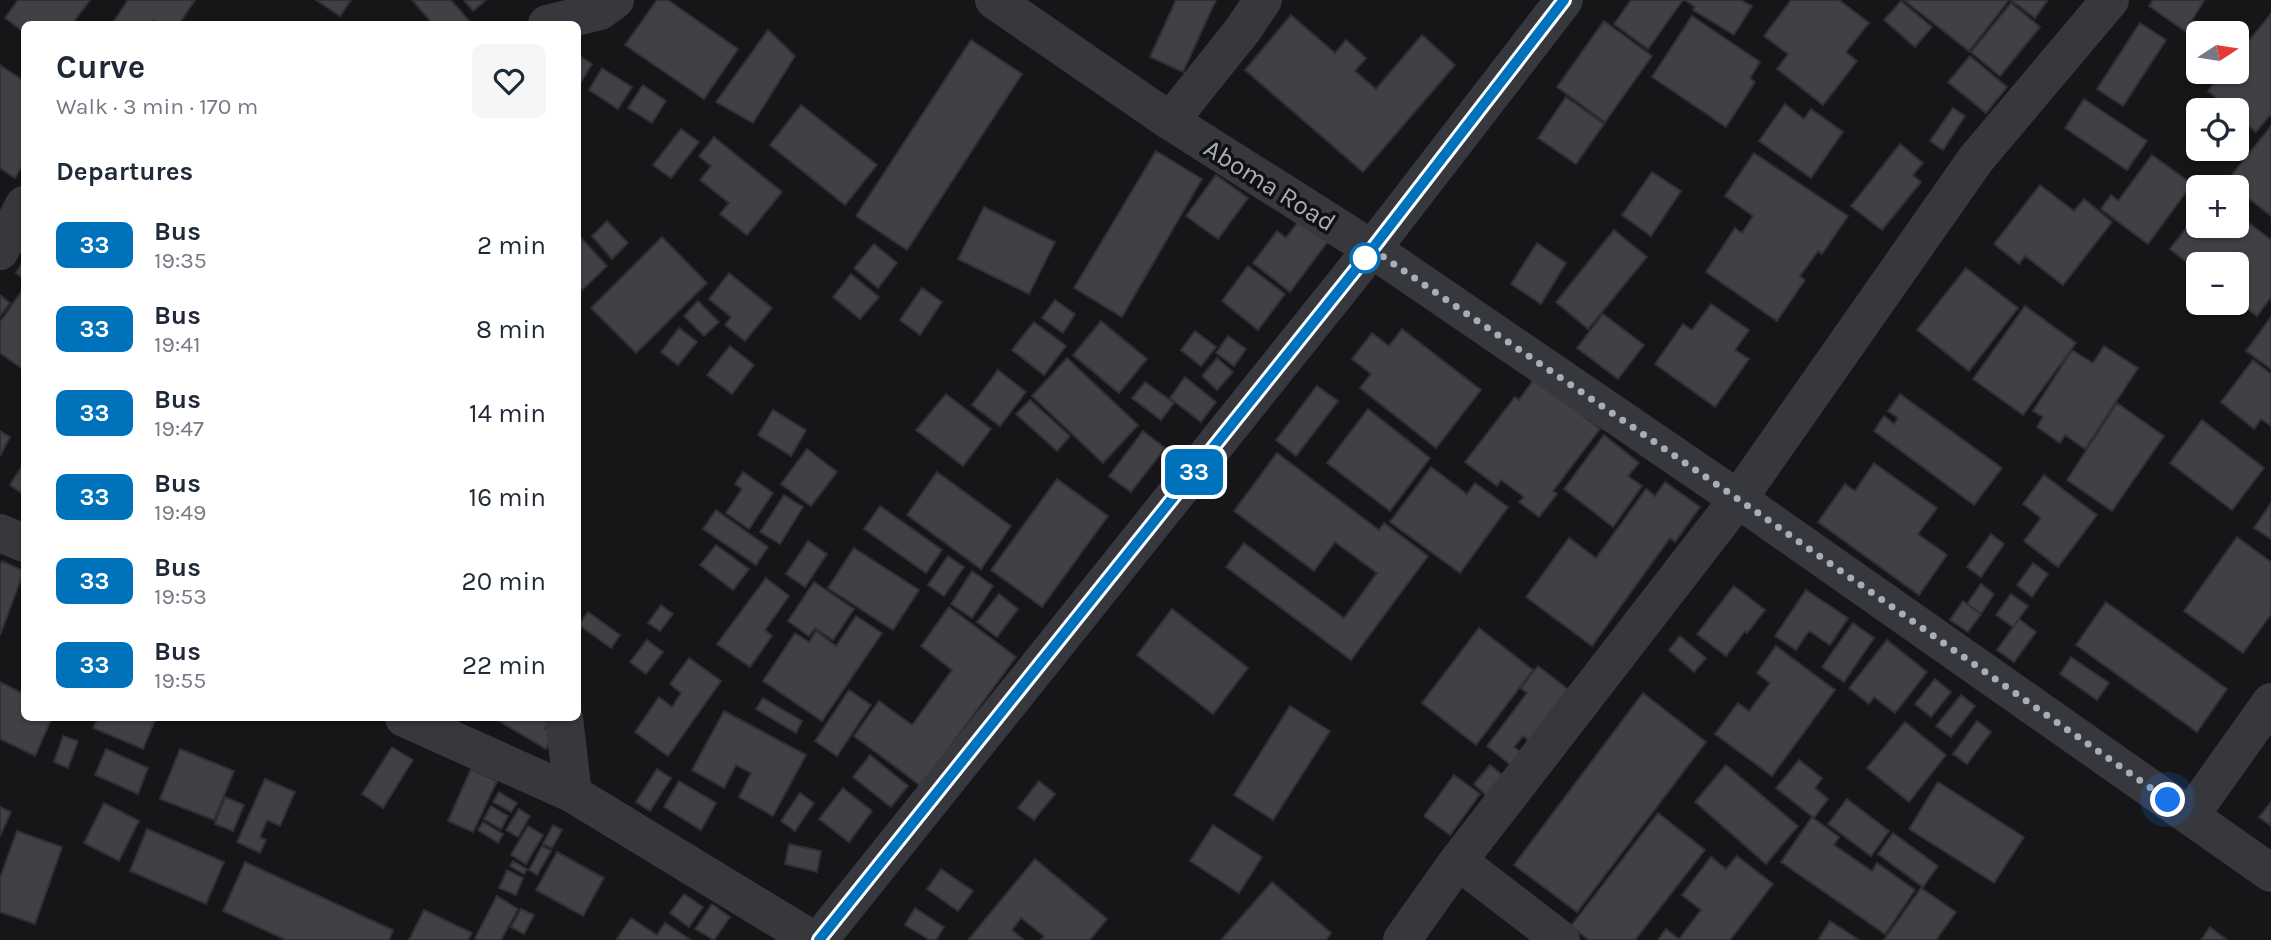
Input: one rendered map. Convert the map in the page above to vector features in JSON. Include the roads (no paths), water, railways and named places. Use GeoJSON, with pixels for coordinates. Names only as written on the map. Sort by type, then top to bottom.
{"type":"FeatureCollection","features":[{"type":"Feature","properties":{"kind":"street"},"geometry":{"type":"LineString","coordinates":[[559,21],[600,11],[615,0]]}},
{"type":"Feature","properties":{"kind":"street","name":"Aboma Road"},"geometry":{"type":"LineString","coordinates":[[994,0],[1170,121],[1372,249],[1738,499],[2271,873]]}},
{"type":"Feature","properties":{"kind":"street"},"geometry":{"type":"LineString","coordinates":[[1170,121],[1242,31],[1263,0]]}},
{"type":"Feature","properties":{"kind":"street"},"geometry":{"type":"LineString","coordinates":[[819,940],[1372,249],[1564,0]]}},
{"type":"Feature","properties":{"kind":"street"},"geometry":{"type":"LineString","coordinates":[[1402,940],[1458,861],[1738,499],[1976,159],[2110,0]]}},
{"type":"Feature","properties":{"kind":"street"},"geometry":{"type":"LineString","coordinates":[[0,251],[21,211]]}},
{"type":"Feature","properties":{"kind":"street"},"geometry":{"type":"LineString","coordinates":[[0,533],[21,542]]}},
{"type":"Feature","properties":{"kind":"street"},"geometry":{"type":"LineString","coordinates":[[2190,816],[2271,702]]}},
{"type":"Feature","properties":{"kind":"street"},"geometry":{"type":"LineString","coordinates":[[411,721],[573,794],[813,940]]}},
{"type":"Feature","properties":{"kind":"street"},"geometry":{"type":"LineString","coordinates":[[564,721],[573,794]]}},
{"type":"Feature","properties":{"kind":"street"},"geometry":{"type":"LineString","coordinates":[[1458,861],[1561,940]]}}]}
